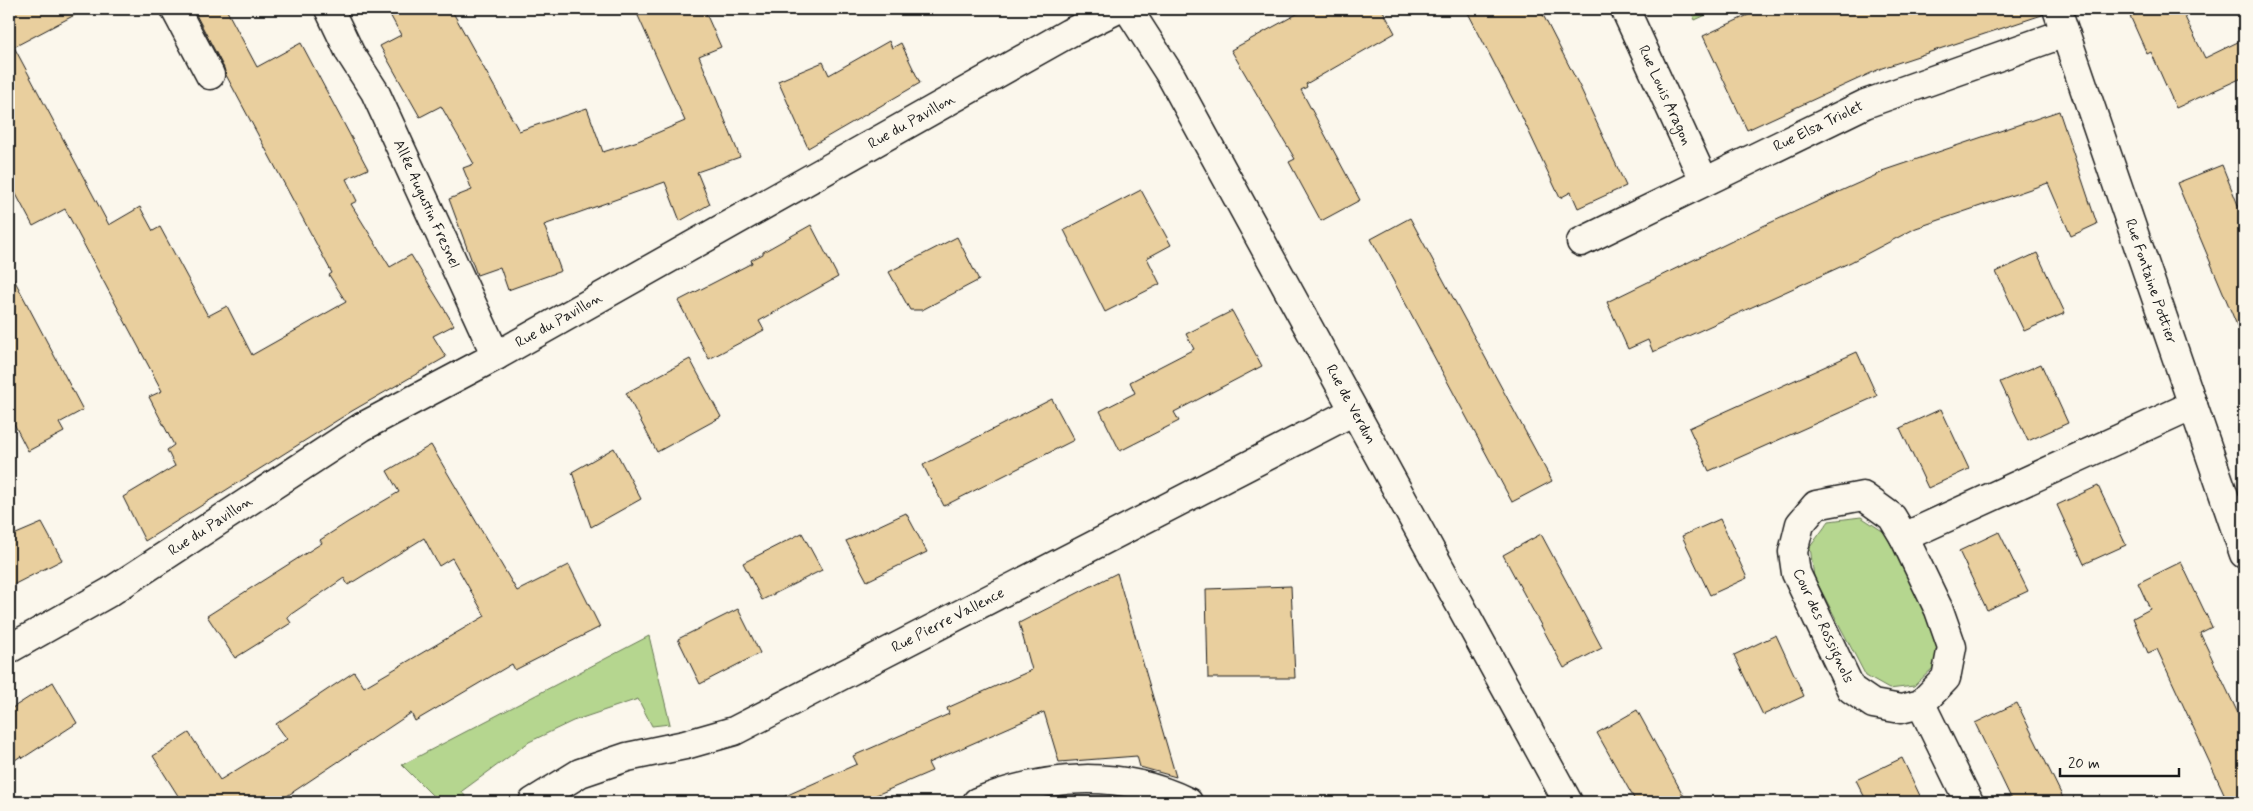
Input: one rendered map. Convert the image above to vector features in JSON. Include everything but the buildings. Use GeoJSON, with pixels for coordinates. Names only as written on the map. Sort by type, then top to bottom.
{"type":"FeatureCollection","features":[{"type":"Feature","properties":{"kind":"street"},"geometry":{"type":"LineString","coordinates":[[175,9],[210,75]]}},
{"type":"Feature","properties":{"kind":"street","name":"Allée Augustin Fresnel"},"geometry":{"type":"LineString","coordinates":[[329,9],[350,53],[375,92],[496,356]]}},
{"type":"Feature","properties":{"kind":"street","name":"Rue du Pavillon"},"geometry":{"type":"LineString","coordinates":[[9,648],[110,592],[362,427],[496,356],[1070,33],[1118,9]]}},
{"type":"Feature","properties":{"kind":"street","name":"Rue de Verdun"},"geometry":{"type":"LineString","coordinates":[[1128,9],[1171,76],[1568,802]]}},
{"type":"Feature","properties":{"kind":"street","name":"Rue Louis Aragon"},"geometry":{"type":"LineString","coordinates":[[1625,9],[1704,182]]}},
{"type":"Feature","properties":{"kind":"street","name":"Rue Elsa Triolet"},"geometry":{"type":"LineString","coordinates":[[1581,242],[1866,104],[2061,21]]}},
{"type":"Feature","properties":{"kind":"street","name":"Rue Fontaine Pottier"},"geometry":{"type":"LineString","coordinates":[[2061,21],[2244,554]]}},
{"type":"Feature","properties":{"kind":"street"},"geometry":{"type":"LineString","coordinates":[[1904,537],[2193,405]]}},
{"type":"Feature","properties":{"kind":"street","name":"Rue Pierre Vallence"},"geometry":{"type":"LineString","coordinates":[[533,802],[580,774],[627,757],[685,745],[734,731],[1354,411]]}},
{"type":"Feature","properties":{"kind":"street","name":"Cour des Rossignols"},"geometry":{"type":"LineString","coordinates":[[1863,496],[1892,517],[1904,537],[1939,610],[1952,647],[1946,678],[1921,704],[1901,709],[1873,704],[1851,688],[1796,573],[1793,552],[1800,524],[1816,505],[1863,496]]}},
{"type":"Feature","properties":{"kind":"street"},"geometry":{"type":"LineString","coordinates":[[1921,704],[1970,802]]}},
{"type":"Feature","properties":{"kind":"street"},"geometry":{"type":"LineString","coordinates":[[977,802],[1028,787],[1076,779],[1120,780],[1162,790],[1188,802]]}},
{"type":"Feature","properties":{"kind":"green space"},"geometry":{"type":"Polygon","coordinates":[[[1690,9],[1719,9],[1695,20],[1690,9]]]}},
{"type":"Feature","properties":{"kind":"green space"},"geometry":{"type":"Polygon","coordinates":[[[1861,517],[1887,534],[1939,640],[1935,666],[1914,686],[1889,689],[1866,676],[1814,577],[1810,547],[1829,521],[1861,517]]]}},
{"type":"Feature","properties":{"kind":"green space"},"geometry":{"type":"Polygon","coordinates":[[[649,636],[670,724],[652,726],[638,699],[573,721],[529,742],[462,791],[468,802],[439,802],[402,765],[649,636]]]}}]}
